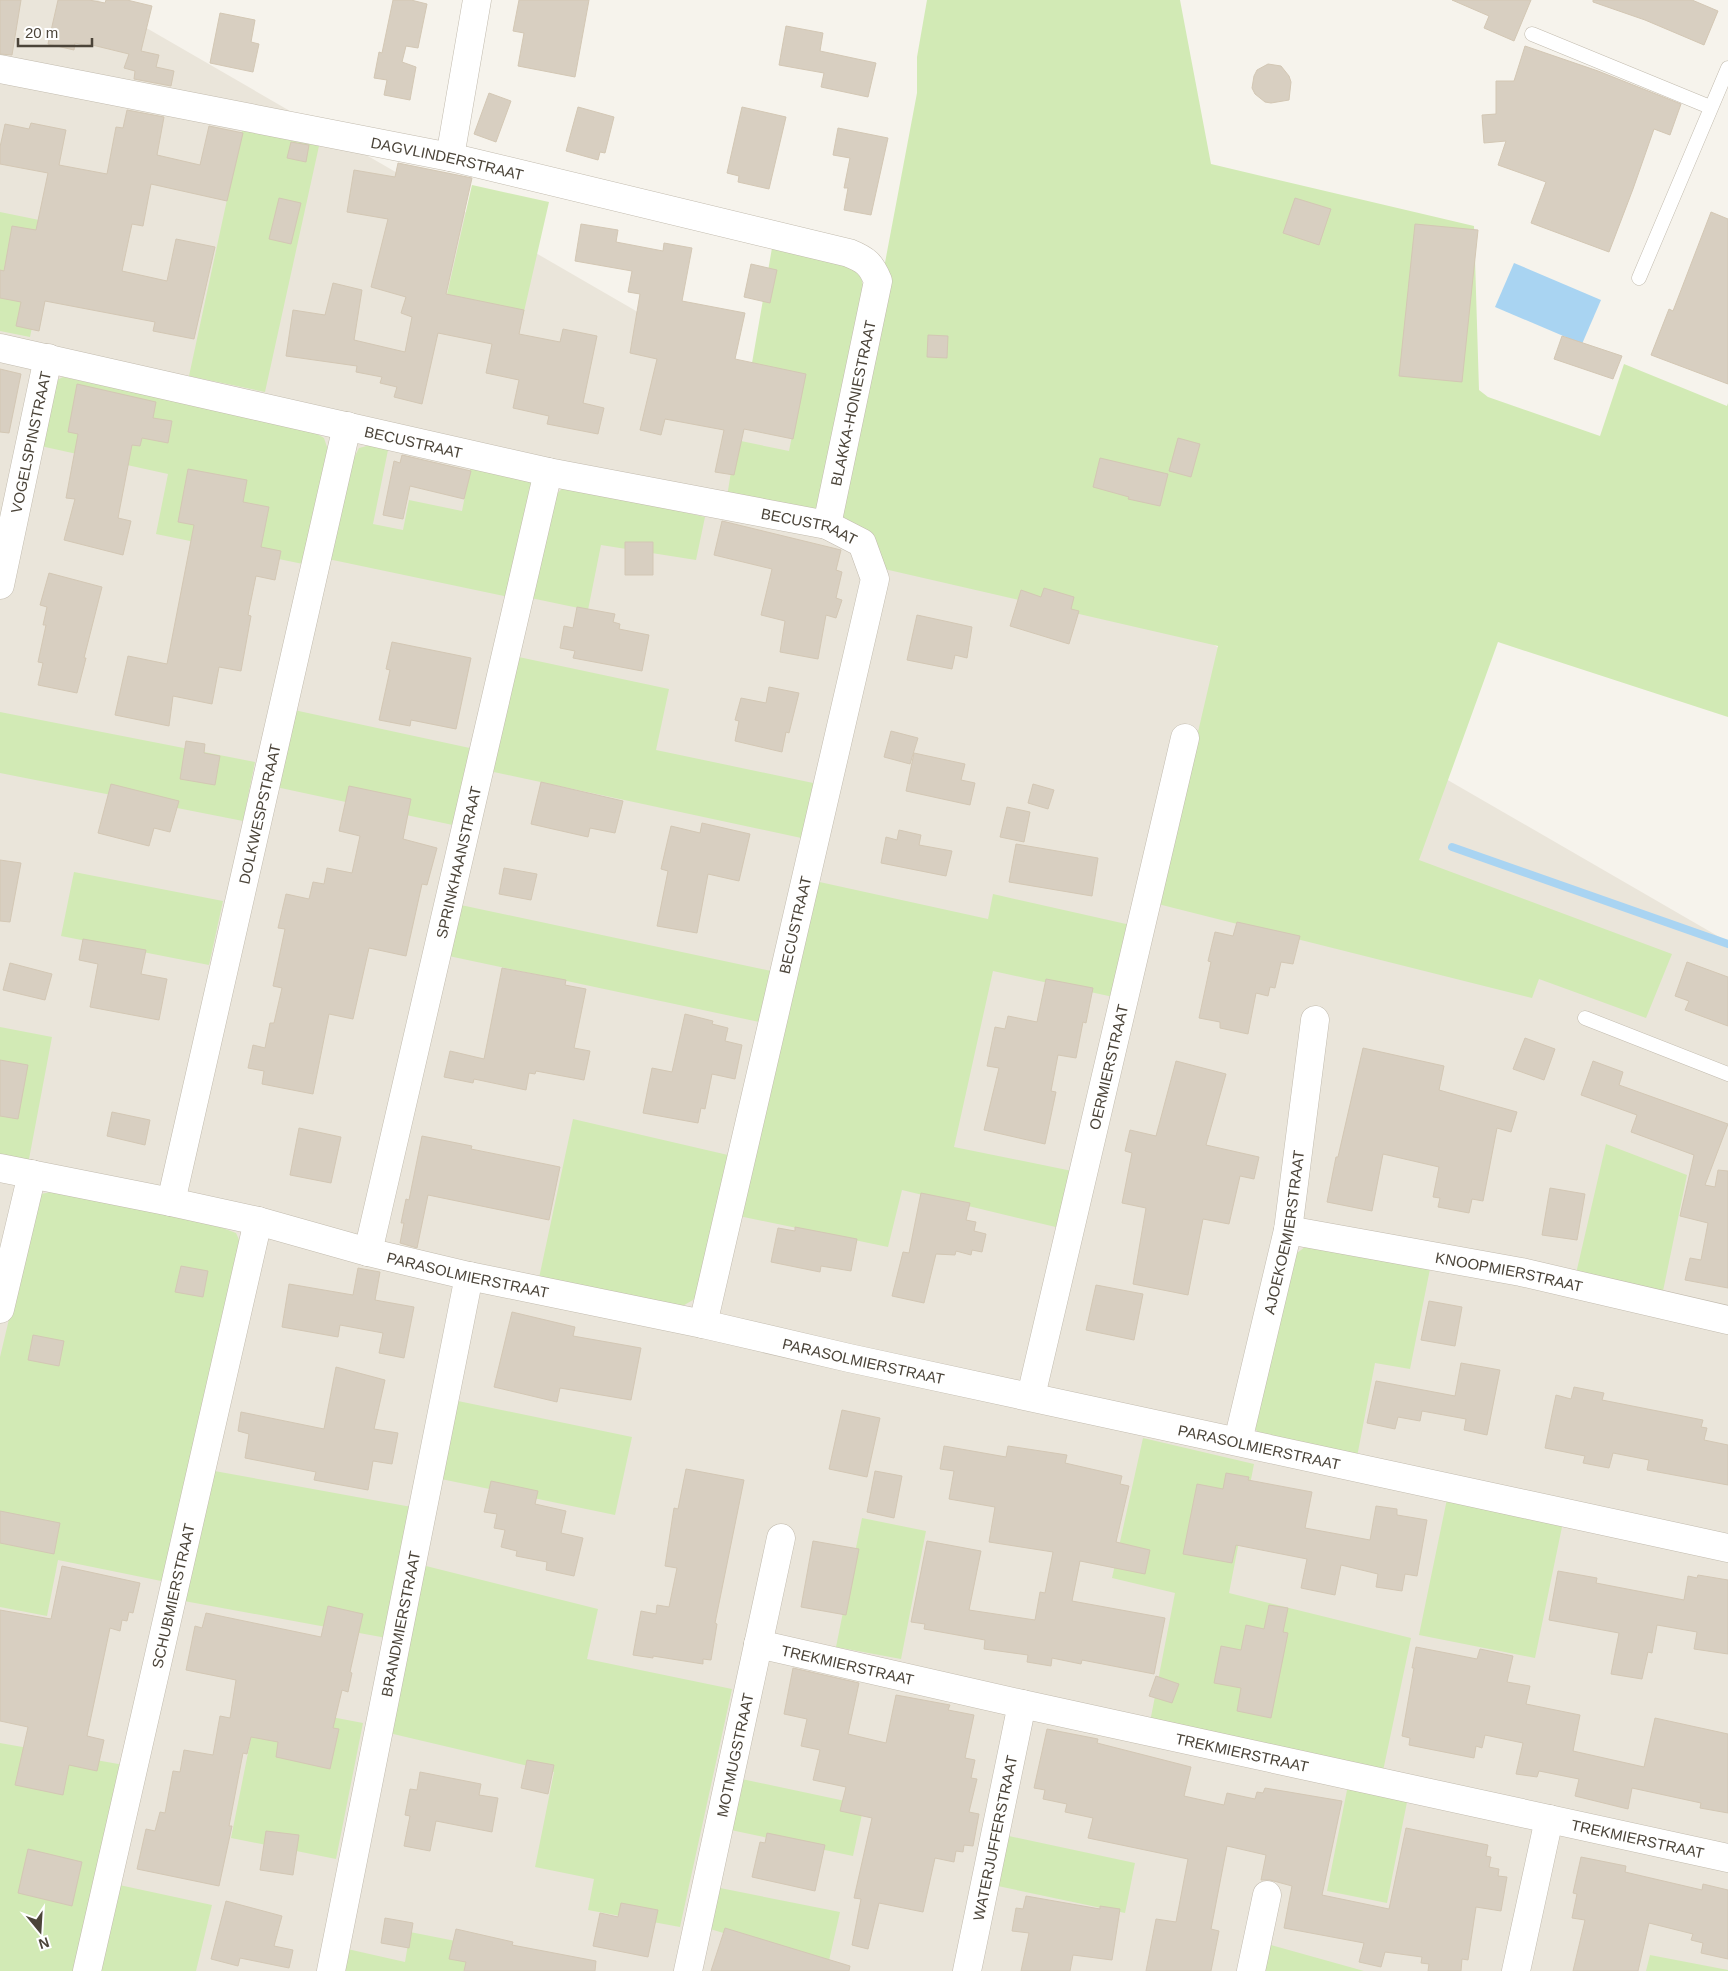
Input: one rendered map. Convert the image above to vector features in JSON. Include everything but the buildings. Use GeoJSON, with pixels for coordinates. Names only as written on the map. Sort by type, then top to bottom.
{"type":"FeatureCollection","features":[{"type":"Feature","properties":{"kind":"street"},"geometry":{"type":"LineString","coordinates":[[450,157],[477,0]]}},
{"type":"Feature","properties":{"kind":"street","name":"DAGVLINDERSTRAAT"},"geometry":{"type":"LineString","coordinates":[[0,70],[450,157],[849,253],[870,265],[878,281]]}},
{"type":"Feature","properties":{"kind":"street","name":"BLAKKA-HONIESTRAAT"},"geometry":{"type":"LineString","coordinates":[[827,525],[878,281]]}},
{"type":"Feature","properties":{"kind":"street","name":"BECUSTRAAT"},"geometry":{"type":"LineString","coordinates":[[0,348],[548,472],[827,525],[862,543],[875,579],[703,1324]]}},
{"type":"Feature","properties":{"kind":"street","name":"VOGELSPINSTRAAT"},"geometry":{"type":"LineString","coordinates":[[0,585],[48,358]]}},
{"type":"Feature","properties":{"kind":"street","name":"DOLKWESPSTRAAT"},"geometry":{"type":"LineString","coordinates":[[171,1202],[347,426]]}},
{"type":"Feature","properties":{"kind":"street","name":"SPRINKHAANSTRAAT"},"geometry":{"type":"LineString","coordinates":[[368,1252],[548,472]]}},
{"type":"Feature","properties":{"kind":"street","name":"OERMIERSTRAAT"},"geometry":{"type":"LineString","coordinates":[[1031,1396],[1185,738]]}},
{"type":"Feature","properties":{"kind":"street","name":"AJOEKOEMIERSTRAAT"},"geometry":{"type":"LineString","coordinates":[[1238,1441],[1288,1230],[1315,1020]]}},
{"type":"Feature","properties":{"kind":"street","name":"PARASOLMIERSTRAAT"},"geometry":{"type":"LineString","coordinates":[[0,1168],[258,1221],[368,1252],[469,1276],[703,1324],[1728,1548]]}},
{"type":"Feature","properties":{"kind":"street"},"geometry":{"type":"LineString","coordinates":[[0,1309],[32,1174]]}},
{"type":"Feature","properties":{"kind":"street","name":"SCHUBMIERSTRAAT"},"geometry":{"type":"LineString","coordinates":[[87,1971],[258,1221]]}},
{"type":"Feature","properties":{"kind":"street","name":"KNOOPMIERSTRAAT"},"geometry":{"type":"LineString","coordinates":[[1288,1230],[1521,1272],[1728,1320]]}},
{"type":"Feature","properties":{"kind":"street","name":"BRANDMIERSTRAAT"},"geometry":{"type":"LineString","coordinates":[[331,1971],[469,1276]]}},
{"type":"Feature","properties":{"kind":"street","name":"MOTMUGSTRAAT"},"geometry":{"type":"LineString","coordinates":[[688,1971],[781,1538]]}},
{"type":"Feature","properties":{"kind":"street","name":"TREKMIERSTRAAT"},"geometry":{"type":"LineString","coordinates":[[758,1644],[1022,1704],[1728,1858]]}},
{"type":"Feature","properties":{"kind":"street","name":"WATERJUFFERSTRAAT"},"geometry":{"type":"LineString","coordinates":[[967,1971],[1022,1704]]}},
{"type":"Feature","properties":{"kind":"street"},"geometry":{"type":"LineString","coordinates":[[1516,1971],[1549,1819]]}},
{"type":"Feature","properties":{"kind":"street"},"geometry":{"type":"LineString","coordinates":[[1250,1971],[1267,1895]]}},
{"type":"Feature","properties":{"kind":"lane"},"geometry":{"type":"LineString","coordinates":[[1532,34],[1710,107]]}},
{"type":"Feature","properties":{"kind":"lane"},"geometry":{"type":"LineString","coordinates":[[1639,278],[1728,68]]}},
{"type":"Feature","properties":{"kind":"lane"},"geometry":{"type":"LineString","coordinates":[[1585,1018],[1728,1074]]}},
{"type":"Feature","properties":{"kind":"shaded area"},"geometry":{"type":"Polygon","coordinates":[[[0,0],[98,0],[1728,942],[1728,1971],[0,1971],[0,0]]]}},
{"type":"Feature","properties":{"kind":"green space"},"geometry":{"type":"Polygon","coordinates":[[[927,0],[1180,0],[1211,164],[1474,226],[1479,390],[1488,397],[1600,436],[1624,364],[1727,406],[1728,403],[1728,717],[1498,642],[1419,860],[1672,954],[1646,1018],[1539,979],[1532,998],[1158,904],[1218,646],[880,568],[840,521],[917,93],[917,57],[927,0]]]}},
{"type":"Feature","properties":{"kind":"green space"},"geometry":{"type":"Polygon","coordinates":[[[242,130],[319,146],[265,392],[189,376],[242,130]]]}},
{"type":"Feature","properties":{"kind":"green space"},"geometry":{"type":"Polygon","coordinates":[[[472,185],[549,202],[523,316],[446,299],[472,185]]]}},
{"type":"Feature","properties":{"kind":"green space"},"geometry":{"type":"Polygon","coordinates":[[[0,212],[54,223],[30,337],[0,331],[0,212]]]}},
{"type":"Feature","properties":{"kind":"green space"},"geometry":{"type":"Polygon","coordinates":[[[772,248],[854,267],[862,280],[865,298],[818,510],[727,497],[736,440],[789,451],[804,375],[752,363],[772,248]]]}},
{"type":"Feature","properties":{"kind":"green space"},"geometry":{"type":"Polygon","coordinates":[[[63,377],[312,431],[324,438],[329,453],[303,564],[156,534],[168,474],[36,445],[53,382],[63,377]]]}},
{"type":"Feature","properties":{"kind":"green space"},"geometry":{"type":"Polygon","coordinates":[[[371,445],[388,450],[373,524],[403,530],[409,500],[462,511],[471,465],[528,478],[535,489],[513,598],[328,559],[354,458],[359,448],[371,445]]]}},
{"type":"Feature","properties":{"kind":"green space"},"geometry":{"type":"Polygon","coordinates":[[[566,485],[705,517],[696,560],[601,545],[588,610],[526,597],[547,503],[566,485]]]}},
{"type":"Feature","properties":{"kind":"green space"},"geometry":{"type":"Polygon","coordinates":[[[514,656],[669,689],[656,750],[818,784],[806,839],[489,771],[514,656]]]}},
{"type":"Feature","properties":{"kind":"green space"},"geometry":{"type":"Polygon","coordinates":[[[294,710],[479,750],[462,827],[276,787],[294,710]]]}},
{"type":"Feature","properties":{"kind":"green space"},"geometry":{"type":"Polygon","coordinates":[[[0,712],[255,762],[243,821],[0,773],[0,712]]]}},
{"type":"Feature","properties":{"kind":"green space"},"geometry":{"type":"Polygon","coordinates":[[[74,872],[223,901],[209,965],[61,936],[74,872]]]}},
{"type":"Feature","properties":{"kind":"green space"},"geometry":{"type":"Polygon","coordinates":[[[815,881],[988,919],[993,894],[1135,926],[1118,998],[993,971],[954,1147],[1077,1172],[1064,1229],[902,1190],[888,1247],[734,1215],[815,881]]]}},
{"type":"Feature","properties":{"kind":"green space"},"geometry":{"type":"Polygon","coordinates":[[[456,904],[776,972],[764,1023],[444,955],[456,904]]]}},
{"type":"Feature","properties":{"kind":"green space"},"geometry":{"type":"Polygon","coordinates":[[[0,1027],[52,1037],[26,1175],[0,1171],[0,1027]]]}},
{"type":"Feature","properties":{"kind":"green space"},"geometry":{"type":"Polygon","coordinates":[[[573,1119],[728,1155],[700,1289],[693,1300],[679,1308],[539,1278],[573,1119]]]}},
{"type":"Feature","properties":{"kind":"green space"},"geometry":{"type":"Polygon","coordinates":[[[1606,1144],[1687,1175],[1663,1291],[1575,1278],[1606,1144]]]}},
{"type":"Feature","properties":{"kind":"green space"},"geometry":{"type":"Polygon","coordinates":[[[55,1191],[220,1227],[236,1233],[242,1246],[171,1583],[58,1560],[47,1616],[0,1607],[0,1357],[30,1231],[41,1194],[55,1191]]]}},
{"type":"Feature","properties":{"kind":"green space"},"geometry":{"type":"Polygon","coordinates":[[[1305,1247],[1431,1264],[1410,1369],[1375,1363],[1357,1457],[1263,1437],[1256,1430],[1252,1421],[1293,1256],[1305,1247]]]}},
{"type":"Feature","properties":{"kind":"green space"},"geometry":{"type":"Polygon","coordinates":[[[458,1401],[632,1437],[615,1515],[441,1479],[458,1401]]]}},
{"type":"Feature","properties":{"kind":"green space"},"geometry":{"type":"Polygon","coordinates":[[[1143,1438],[1254,1464],[1229,1593],[1411,1638],[1383,1771],[1150,1722],[1175,1593],[1112,1578],[1143,1438]]]}},
{"type":"Feature","properties":{"kind":"green space"},"geometry":{"type":"Polygon","coordinates":[[[209,1470],[417,1508],[392,1639],[184,1601],[209,1470]]]}},
{"type":"Feature","properties":{"kind":"green space"},"geometry":{"type":"Polygon","coordinates":[[[1447,1499],[1563,1522],[1535,1658],[1419,1635],[1447,1499]]]}},
{"type":"Feature","properties":{"kind":"green space"},"geometry":{"type":"Polygon","coordinates":[[[862,1518],[926,1531],[901,1659],[836,1647],[862,1518]]]}},
{"type":"Feature","properties":{"kind":"green space"},"geometry":{"type":"Polygon","coordinates":[[[422,1565],[598,1609],[587,1659],[732,1689],[680,1927],[588,1910],[594,1879],[535,1867],[554,1772],[389,1733],[422,1565]]]}},
{"type":"Feature","properties":{"kind":"green space"},"geometry":{"type":"Polygon","coordinates":[[[258,1703],[363,1723],[336,1859],[231,1838],[258,1703]]]}},
{"type":"Feature","properties":{"kind":"green space"},"geometry":{"type":"Polygon","coordinates":[[[0,1743],[124,1765],[79,1971],[0,1971],[0,1743]]]}},
{"type":"Feature","properties":{"kind":"green space"},"geometry":{"type":"Polygon","coordinates":[[[737,1778],[864,1805],[853,1856],[726,1829],[737,1778]]]}},
{"type":"Feature","properties":{"kind":"green space"},"geometry":{"type":"Polygon","coordinates":[[[1348,1785],[1408,1797],[1387,1903],[1327,1891],[1348,1785]]]}},
{"type":"Feature","properties":{"kind":"green space"},"geometry":{"type":"Polygon","coordinates":[[[1004,1835],[1135,1863],[1125,1913],[993,1885],[1004,1835]]]}},
{"type":"Feature","properties":{"kind":"green space"},"geometry":{"type":"Polygon","coordinates":[[[110,1883],[212,1905],[196,1971],[90,1971],[110,1883]]]}},
{"type":"Feature","properties":{"kind":"green space"},"geometry":{"type":"Polygon","coordinates":[[[715,1887],[840,1912],[828,1965],[707,1928],[715,1887]]]}},
{"type":"Feature","properties":{"kind":"green space"},"geometry":{"type":"Polygon","coordinates":[[[410,1932],[526,1955],[524,1971],[339,1971],[343,1948],[405,1962],[410,1932]]]}},
{"type":"Feature","properties":{"kind":"green space"},"geometry":{"type":"Polygon","coordinates":[[[1264,1943],[1364,1971],[1258,1971],[1264,1943]]]}},
{"type":"Feature","properties":{"kind":"green space"},"geometry":{"type":"Polygon","coordinates":[[[1650,1955],[1728,1970],[1728,1971],[1646,1971],[1650,1955]]]}},
{"type":"Feature","properties":{"kind":"water"},"geometry":{"type":"Polygon","coordinates":[[[1514,263],[1601,300],[1582,344],[1495,307],[1514,263]]]}},
{"type":"Feature","properties":{"kind":"waterway"},"geometry":{"type":"LineString","coordinates":[[1452,847],[1728,944]]}}]}
